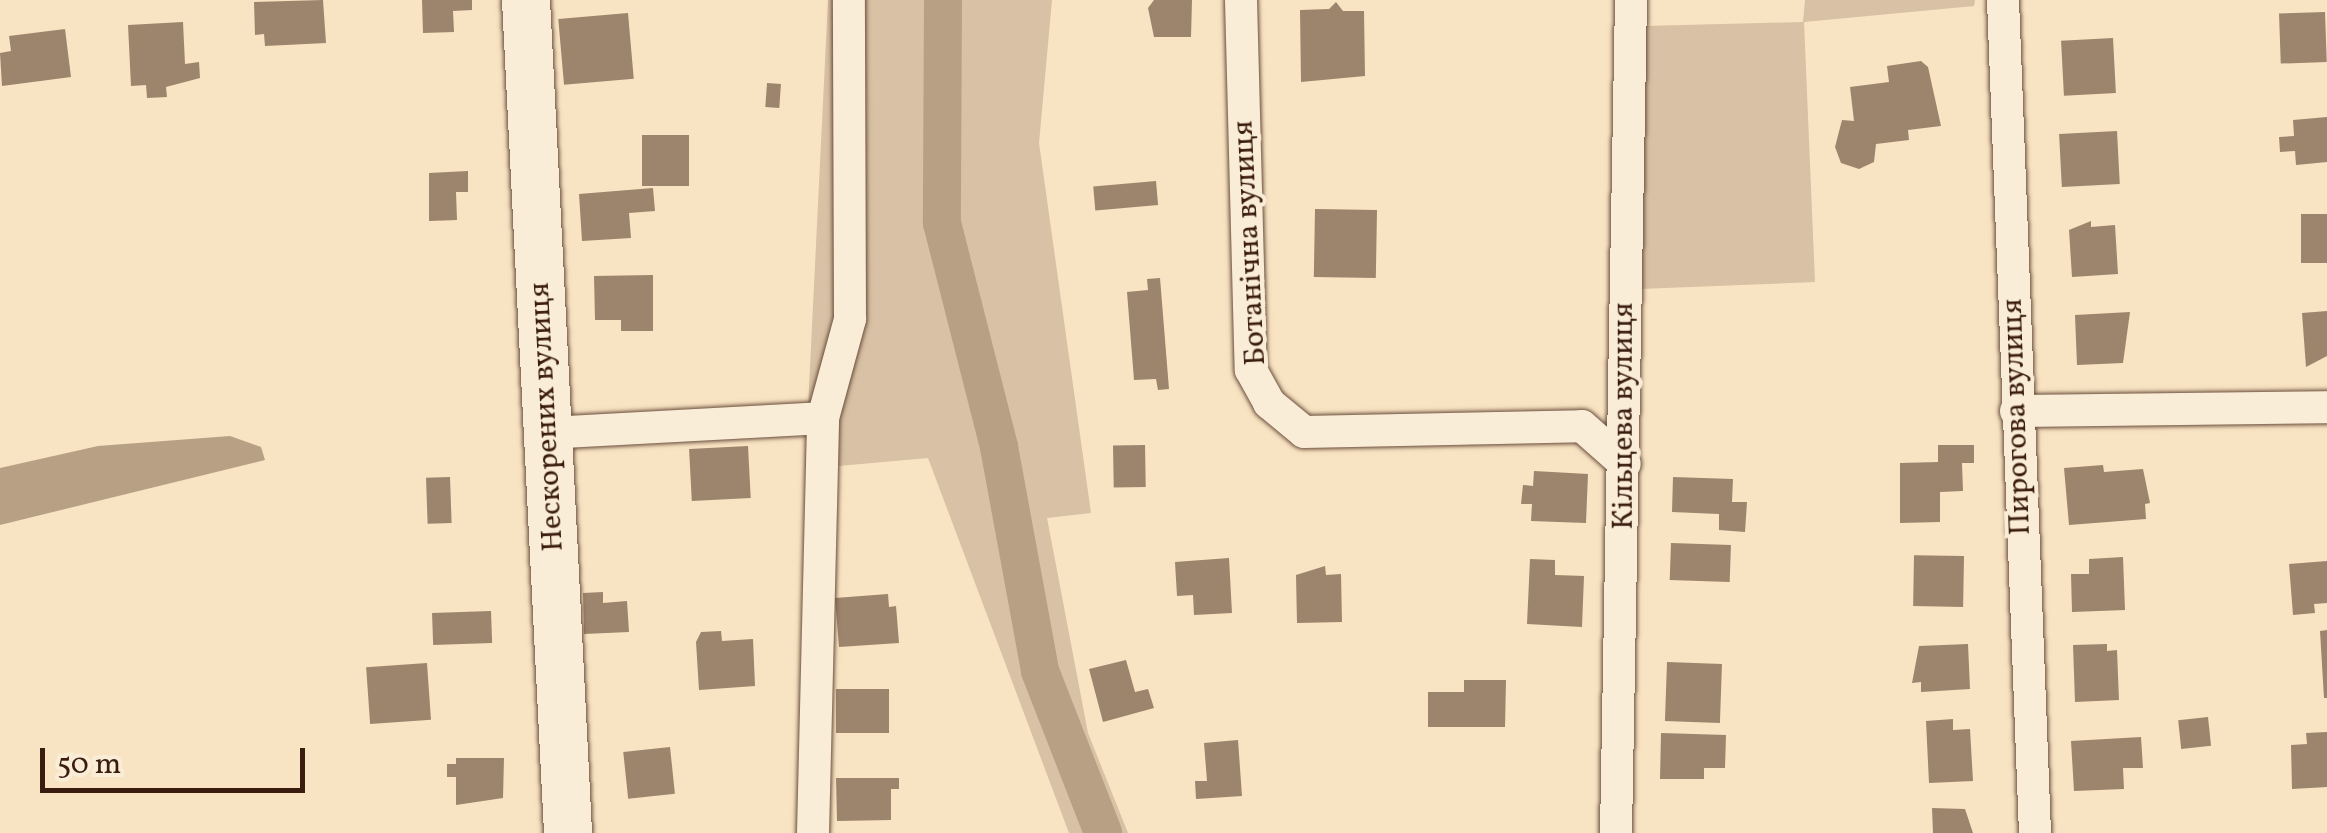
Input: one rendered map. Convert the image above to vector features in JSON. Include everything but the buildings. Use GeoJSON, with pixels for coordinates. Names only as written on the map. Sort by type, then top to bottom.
{"type":"FeatureCollection","features":[{"type":"Feature","properties":{"kind":"street","name":"Нескорених вулиця"},"geometry":{"type":"LineString","coordinates":[[526,0],[568,833]]}},
{"type":"Feature","properties":{"kind":"street"},"geometry":{"type":"LineString","coordinates":[[813,833],[823,418],[850,319],[849,0]]}},
{"type":"Feature","properties":{"kind":"street","name":"Ботанічна вулиця"},"geometry":{"type":"LineString","coordinates":[[1241,0],[1251,370],[1269,403],[1304,432],[1582,426],[1625,464]]}},
{"type":"Feature","properties":{"kind":"street","name":"Кільцева вулиця"},"geometry":{"type":"LineString","coordinates":[[1616,833],[1631,0]]}},
{"type":"Feature","properties":{"kind":"street","name":"Пирогова вулиця"},"geometry":{"type":"LineString","coordinates":[[2003,0],[2035,833]]}},
{"type":"Feature","properties":{"kind":"street"},"geometry":{"type":"LineString","coordinates":[[2016,411],[2327,407]]}},
{"type":"Feature","properties":{"kind":"street"},"geometry":{"type":"LineString","coordinates":[[548,433],[823,418]]}},
{"type":"Feature","properties":{"kind":"shaded area"},"geometry":{"type":"Polygon","coordinates":[[[828,0],[1052,0],[1039,143],[1091,513],[1047,518],[1088,733],[1128,833],[1069,833],[928,458],[805,469],[828,0]]]}},
{"type":"Feature","properties":{"kind":"shaded area"},"geometry":{"type":"Polygon","coordinates":[[[1805,0],[1975,0],[1974,6],[1804,22],[1815,282],[1640,289],[1645,26],[1803,22],[1805,0]]]}},
{"type":"Feature","properties":{"kind":"shaded area"},"geometry":{"type":"Polygon","coordinates":[[[230,436],[261,447],[265,460],[0,525],[0,468],[98,446],[230,436]]]}},
{"type":"Feature","properties":{"kind":"waterway"},"geometry":{"type":"LineString","coordinates":[[943,0],[942,223],[999,447],[1040,671],[1103,833]]}}]}
